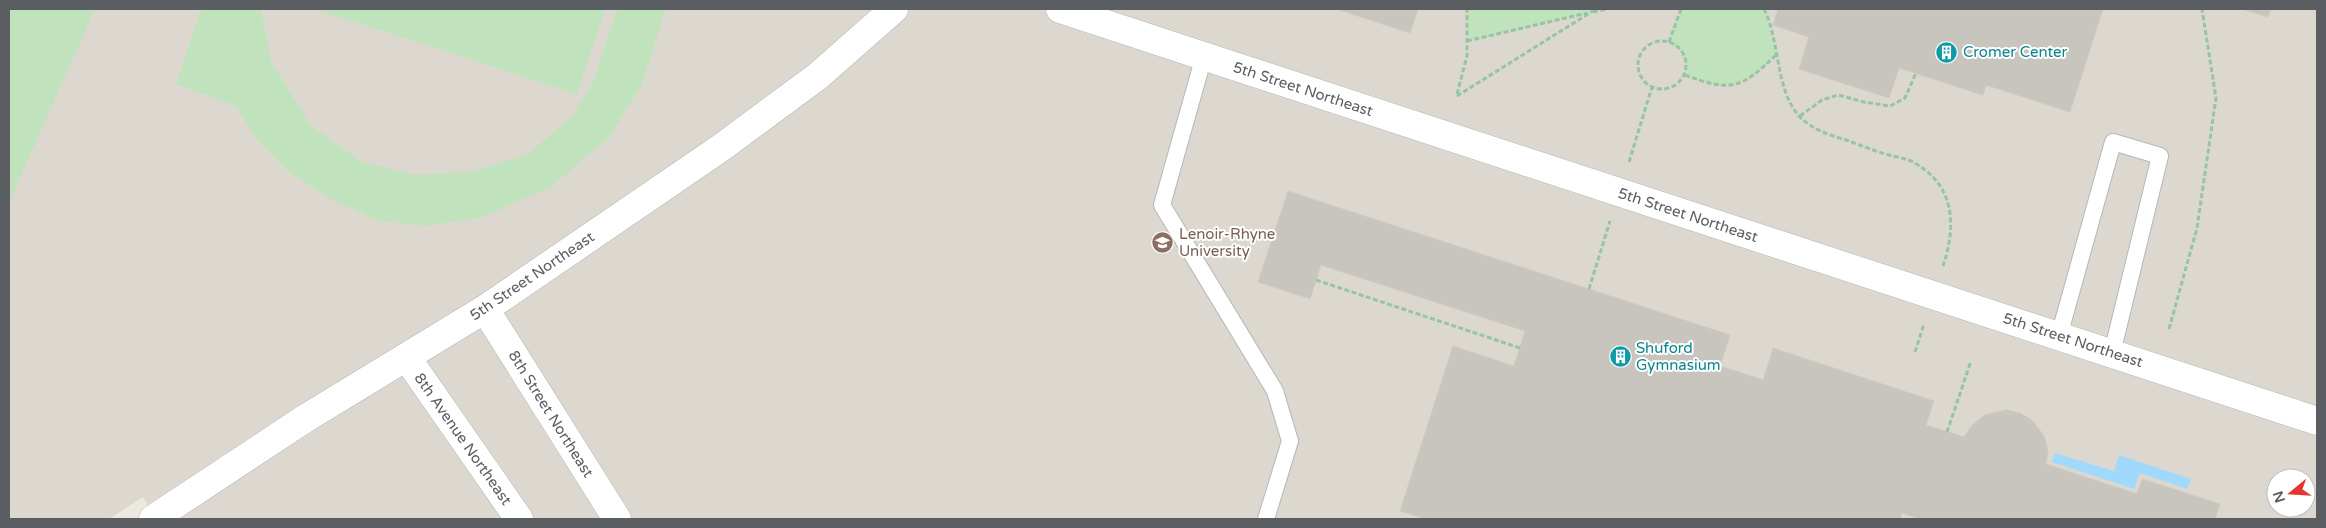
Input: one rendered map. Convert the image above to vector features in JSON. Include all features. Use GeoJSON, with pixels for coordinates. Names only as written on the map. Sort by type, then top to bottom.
{"type":"FeatureCollection","features":[{"type":"Feature","properties":{"kind":"street","name":"5th Street Northeast"},"geometry":{"type":"LineString","coordinates":[[153,519],[306,418],[408,358],[485,309],[722,147],[818,76],[894,9]]}},
{"type":"Feature","properties":{"kind":"street","name":"5th Street Northeast"},"geometry":{"type":"LineString","coordinates":[[1060,9],[2317,421]]}},
{"type":"Feature","properties":{"kind":"street","name":"8th Street Northeast"},"geometry":{"type":"LineString","coordinates":[[485,309],[617,519]]}},
{"type":"Feature","properties":{"kind":"street","name":"8th Avenue Northeast"},"geometry":{"type":"LineString","coordinates":[[408,358],[518,519]]}},
{"type":"Feature","properties":{"kind":"lane"},"geometry":{"type":"LineString","coordinates":[[1204,56],[1162,206],[1275,391],[1290,441],[1266,519]]}},
{"type":"Feature","properties":{"kind":"lane"},"geometry":{"type":"LineString","coordinates":[[2059,336],[2113,142],[2160,156],[2112,353]]}},
{"type":"Feature","properties":{"kind":"path"},"geometry":{"type":"LineString","coordinates":[[1467,9],[1467,56],[1457,96],[1596,9]]}},
{"type":"Feature","properties":{"kind":"path"},"geometry":{"type":"LineString","coordinates":[[1467,40],[1607,9]]}},
{"type":"Feature","properties":{"kind":"path"},"geometry":{"type":"LineString","coordinates":[[1669,42],[1681,9]]}},
{"type":"Feature","properties":{"kind":"path"},"geometry":{"type":"LineString","coordinates":[[1764,9],[1788,98],[1800,116],[1821,132],[1910,161],[1930,175],[1945,193],[1952,214],[1951,237],[1947,256]]}},
{"type":"Feature","properties":{"kind":"path"},"geometry":{"type":"LineString","coordinates":[[2169,329],[2196,228],[2216,98],[2202,9]]}},
{"type":"Feature","properties":{"kind":"path"},"geometry":{"type":"LineString","coordinates":[[1654,42],[1669,42],[1677,46],[1686,59],[1685,75],[1674,87],[1658,90],[1644,82],[1640,75],[1638,67],[1642,52],[1654,42]]}},
{"type":"Feature","properties":{"kind":"path"},"geometry":{"type":"LineString","coordinates":[[1685,75],[1711,85],[1735,85],[1755,76],[1777,54]]}},
{"type":"Feature","properties":{"kind":"path"},"geometry":{"type":"LineString","coordinates":[[1800,116],[1822,100],[1838,95],[1890,106],[1905,98],[1916,73]]}},
{"type":"Feature","properties":{"kind":"path"},"geometry":{"type":"LineString","coordinates":[[1316,280],[1520,348]]}},
{"type":"Feature","properties":{"kind":"path"},"geometry":{"type":"LineString","coordinates":[[1947,432],[1971,361]]}},
{"type":"Feature","properties":{"kind":"shaded area","name":"Lenoir-Rhyne University"},"geometry":{"type":"Polygon","coordinates":[[[9,9],[2317,9],[2317,519],[155,519],[143,497],[109,519],[9,519],[9,9]]]}},
{"type":"Feature","properties":{"kind":"green space"},"geometry":{"type":"Polygon","coordinates":[[[9,9],[95,9],[9,203],[9,9]]]}},
{"type":"Feature","properties":{"kind":"green space"},"geometry":{"type":"Polygon","coordinates":[[[201,9],[261,9],[271,61],[311,126],[362,162],[416,175],[471,172],[528,154],[574,114],[595,78],[617,9],[666,9],[641,86],[609,137],[551,187],[480,218],[424,226],[376,220],[329,198],[289,172],[255,137],[236,106],[176,84],[201,9]]]}},
{"type":"Feature","properties":{"kind":"green space"},"geometry":{"type":"Polygon","coordinates":[[[315,9],[605,9],[577,94],[315,9]]]}},
{"type":"Feature","properties":{"kind":"green space"},"geometry":{"type":"Polygon","coordinates":[[[1467,9],[1607,9],[1467,41],[1467,9]]]}},
{"type":"Feature","properties":{"kind":"green space"},"geometry":{"type":"Polygon","coordinates":[[[1681,9],[1764,9],[1777,54],[1754,74],[1735,84],[1714,84],[1685,75],[1685,60],[1678,48],[1669,42],[1681,9]]]}},
{"type":"Feature","properties":{"kind":"water"},"geometry":{"type":"Polygon","coordinates":[[[2055,453],[2114,471],[2119,455],[2191,479],[2187,489],[2140,473],[2134,489],[2052,462],[2055,453]]]}},
{"type":"Feature","properties":{"kind":"building"},"geometry":{"type":"Polygon","coordinates":[[[1337,9],[1418,9],[1410,33],[1337,9]]]}},
{"type":"Feature","properties":{"kind":"building","name":"Cromer Center"},"geometry":{"type":"Polygon","coordinates":[[[1778,9],[2103,9],[2070,112],[1986,85],[1983,95],[1899,68],[1889,98],[1799,69],[1809,37],[1773,25],[1778,9]]]}},
{"type":"Feature","properties":{"kind":"building"},"geometry":{"type":"Polygon","coordinates":[[[2242,9],[2271,9],[2268,17],[2242,9]]]}},
{"type":"Feature","properties":{"kind":"building","name":"Shuford Gymnasium"},"geometry":{"type":"Polygon","coordinates":[[[1288,191],[1730,335],[1720,366],[1763,380],[1773,348],[1934,401],[1926,425],[1964,437],[1973,424],[1985,415],[2006,410],[2020,413],[2032,420],[2044,436],[2048,450],[2046,464],[2137,494],[2142,479],[2220,504],[2215,519],[1920,519],[1902,513],[1900,519],[1426,519],[1400,511],[1453,346],[1514,366],[1525,331],[1321,265],[1310,299],[1258,282],[1288,191]]]}},
{"type":"Feature","properties":{"kind":"place","name":"Cromer Center"},"geometry":{"type":"Point","coordinates":[1947,52]}},
{"type":"Feature","properties":{"kind":"place","name":"Lenoir-Rhyne University"},"geometry":{"type":"Point","coordinates":[1163,243]}},
{"type":"Feature","properties":{"kind":"place","name":"Shuford Gymnasium"},"geometry":{"type":"Point","coordinates":[1620,357]}}]}
